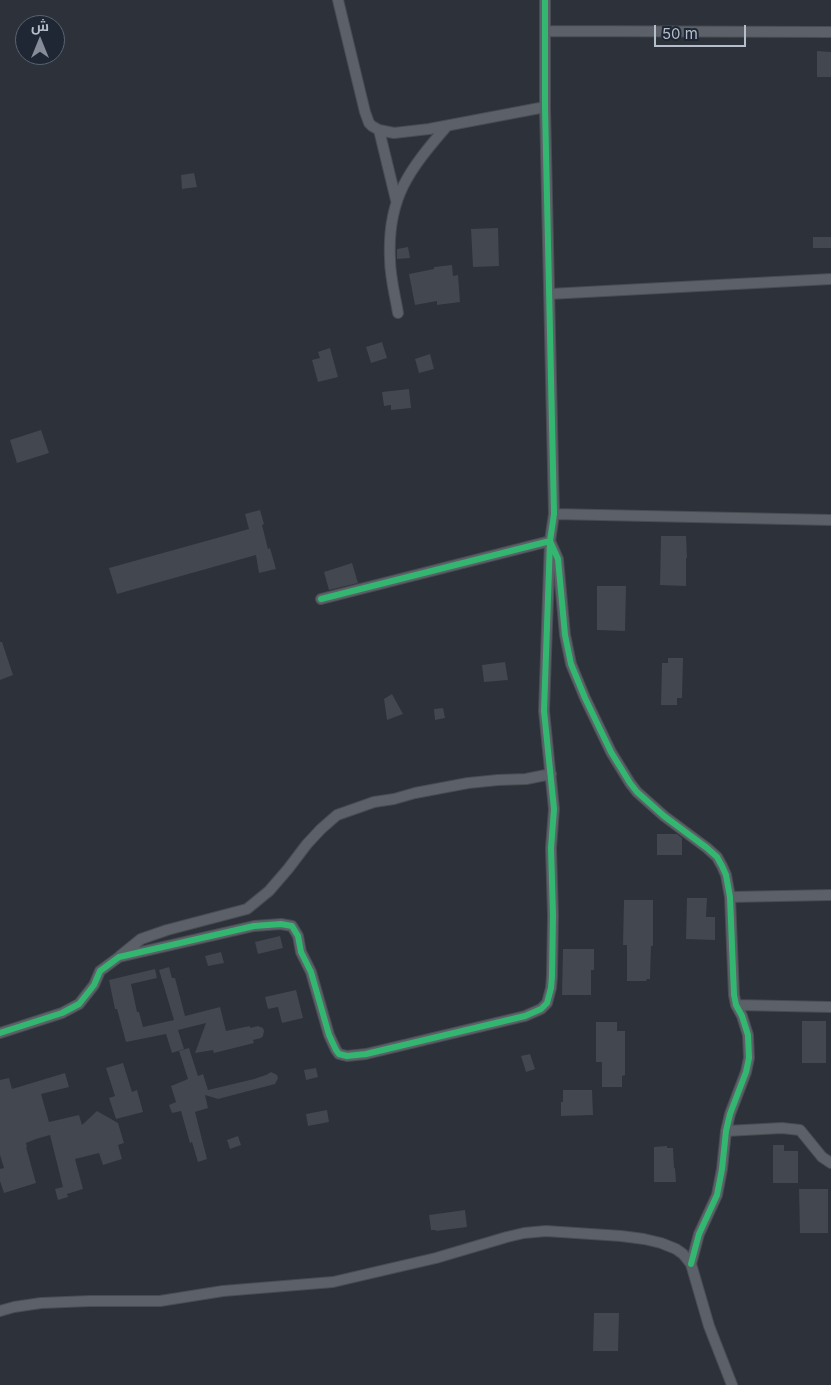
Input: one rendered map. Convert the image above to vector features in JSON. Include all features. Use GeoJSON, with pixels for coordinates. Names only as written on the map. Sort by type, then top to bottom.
{"type":"FeatureCollection","features":[{"type":"Feature","properties":{"kind":"street"},"geometry":{"type":"LineString","coordinates":[[338,0],[365,112],[370,123],[379,130],[394,133],[429,129],[545,107]]}},
{"type":"Feature","properties":{"kind":"street"},"geometry":{"type":"LineString","coordinates":[[119,957],[254,926],[281,924],[292,926],[298,936],[301,952],[311,972],[329,1035],[339,1054],[347,1056],[366,1054],[526,1016],[547,1004],[551,988],[553,915],[551,839],[554,809],[544,712],[550,541],[554,514],[545,107],[545,0]]}},
{"type":"Feature","properties":{"kind":"street"},"geometry":{"type":"LineString","coordinates":[[545,31],[831,32]]}},
{"type":"Feature","properties":{"kind":"street"},"geometry":{"type":"LineString","coordinates":[[398,313],[390,260],[390,227],[396,200],[406,178],[420,157],[447,126]]}},
{"type":"Feature","properties":{"kind":"street"},"geometry":{"type":"LineString","coordinates":[[379,130],[396,200]]}},
{"type":"Feature","properties":{"kind":"street"},"geometry":{"type":"LineString","coordinates":[[549,294],[831,279]]}},
{"type":"Feature","properties":{"kind":"street"},"geometry":{"type":"LineString","coordinates":[[554,514],[831,520]]}},
{"type":"Feature","properties":{"kind":"street"},"geometry":{"type":"LineString","coordinates":[[322,599],[550,541]]}},
{"type":"Feature","properties":{"kind":"street"},"geometry":{"type":"LineString","coordinates":[[550,541],[558,559],[565,635],[571,664],[593,716],[621,769],[637,792],[664,816],[717,857],[726,875],[730,898],[733,983],[736,1005],[748,1035],[749,1058],[726,1131],[717,1195],[699,1234],[691,1264]]}},
{"type":"Feature","properties":{"kind":"street"},"geometry":{"type":"LineString","coordinates":[[0,1033],[62,1013],[79,1004],[94,985],[100,971],[141,939],[167,930],[247,909],[269,890],[307,844],[337,816],[374,802],[415,793],[468,783],[526,779],[551,774]]}},
{"type":"Feature","properties":{"kind":"street"},"geometry":{"type":"LineString","coordinates":[[730,898],[831,895]]}},
{"type":"Feature","properties":{"kind":"street"},"geometry":{"type":"LineString","coordinates":[[736,1005],[831,1007]]}},
{"type":"Feature","properties":{"kind":"street"},"geometry":{"type":"LineString","coordinates":[[726,1131],[782,1128],[800,1130],[822,1156],[831,1163]]}},
{"type":"Feature","properties":{"kind":"street"},"geometry":{"type":"LineString","coordinates":[[0,1311],[14,1306],[41,1304],[90,1301],[160,1301],[223,1291],[333,1282],[436,1258],[507,1236],[524,1233],[546,1231],[644,1239],[676,1249],[691,1264],[709,1326],[732,1385]]}},
{"type":"Feature","properties":{"kind":"building"},"geometry":{"type":"Polygon","coordinates":[[[817,51],[831,52],[831,77],[817,77],[817,51]]]}},
{"type":"Feature","properties":{"kind":"building"},"geometry":{"type":"Polygon","coordinates":[[[194,173],[197,187],[182,189],[181,175],[194,173]]]}},
{"type":"Feature","properties":{"kind":"building"},"geometry":{"type":"Polygon","coordinates":[[[498,228],[499,266],[473,267],[471,229],[498,228]]]}},
{"type":"Feature","properties":{"kind":"building"},"geometry":{"type":"Polygon","coordinates":[[[813,237],[831,237],[831,248],[813,248],[813,237]]]}},
{"type":"Feature","properties":{"kind":"building"},"geometry":{"type":"Polygon","coordinates":[[[408,247],[410,258],[397,259],[397,249],[408,247]]]}},
{"type":"Feature","properties":{"kind":"building"},"geometry":{"type":"Polygon","coordinates":[[[452,265],[453,276],[458,275],[460,302],[437,305],[437,301],[415,305],[409,274],[434,269],[434,267],[452,265]]]}},
{"type":"Feature","properties":{"kind":"building"},"geometry":{"type":"Polygon","coordinates":[[[382,342],[387,358],[371,363],[366,347],[382,342]]]}},
{"type":"Feature","properties":{"kind":"building"},"geometry":{"type":"Polygon","coordinates":[[[330,348],[338,377],[318,382],[312,360],[320,358],[318,352],[330,348]]]}},
{"type":"Feature","properties":{"kind":"building"},"geometry":{"type":"Polygon","coordinates":[[[430,354],[434,369],[419,373],[415,359],[430,354]]]}},
{"type":"Feature","properties":{"kind":"building"},"geometry":{"type":"Polygon","coordinates":[[[409,389],[411,408],[391,410],[391,405],[384,406],[382,392],[409,389]]]}},
{"type":"Feature","properties":{"kind":"building"},"geometry":{"type":"Polygon","coordinates":[[[41,430],[49,453],[17,463],[10,440],[41,430]]]}},
{"type":"Feature","properties":{"kind":"building"},"geometry":{"type":"Polygon","coordinates":[[[260,510],[268,549],[270,548],[276,569],[259,573],[256,555],[117,594],[109,568],[249,529],[245,514],[260,510]]]}},
{"type":"Feature","properties":{"kind":"building"},"geometry":{"type":"Polygon","coordinates":[[[661,536],[686,536],[686,586],[660,585],[661,536]]]}},
{"type":"Feature","properties":{"kind":"building"},"geometry":{"type":"Polygon","coordinates":[[[352,563],[358,583],[329,590],[324,572],[352,563]]]}},
{"type":"Feature","properties":{"kind":"building"},"geometry":{"type":"Polygon","coordinates":[[[597,586],[626,586],[625,631],[597,630],[597,586]]]}},
{"type":"Feature","properties":{"kind":"building"},"geometry":{"type":"Polygon","coordinates":[[[0,642],[2,642],[13,675],[0,680],[0,642]]]}},
{"type":"Feature","properties":{"kind":"building"},"geometry":{"type":"Polygon","coordinates":[[[668,658],[683,658],[682,698],[677,698],[677,705],[661,705],[662,663],[668,663],[668,658]]]}},
{"type":"Feature","properties":{"kind":"building"},"geometry":{"type":"Polygon","coordinates":[[[505,662],[508,680],[484,682],[482,665],[505,662]]]}},
{"type":"Feature","properties":{"kind":"building"},"geometry":{"type":"Polygon","coordinates":[[[392,694],[403,714],[387,720],[384,699],[392,694]]]}},
{"type":"Feature","properties":{"kind":"building"},"geometry":{"type":"Polygon","coordinates":[[[443,708],[445,718],[435,720],[434,709],[443,708]]]}},
{"type":"Feature","properties":{"kind":"building"},"geometry":{"type":"Polygon","coordinates":[[[657,834],[677,834],[682,838],[682,855],[657,855],[657,834]]]}},
{"type":"Feature","properties":{"kind":"building"},"geometry":{"type":"Polygon","coordinates":[[[687,898],[707,898],[706,917],[715,917],[715,940],[686,939],[687,898]]]}},
{"type":"Feature","properties":{"kind":"building"},"geometry":{"type":"Polygon","coordinates":[[[624,900],[653,900],[653,946],[651,946],[650,979],[646,981],[627,981],[627,945],[623,945],[624,900]]]}},
{"type":"Feature","properties":{"kind":"building"},"geometry":{"type":"Polygon","coordinates":[[[280,936],[283,948],[258,954],[255,942],[280,936]]]}},
{"type":"Feature","properties":{"kind":"building"},"geometry":{"type":"Polygon","coordinates":[[[563,949],[594,949],[594,970],[591,970],[591,995],[562,995],[563,949]]]}},
{"type":"Feature","properties":{"kind":"building"},"geometry":{"type":"Polygon","coordinates":[[[221,952],[224,963],[208,966],[205,956],[221,952]]]}},
{"type":"Feature","properties":{"kind":"building"},"geometry":{"type":"Polygon","coordinates":[[[169,967],[172,978],[175,978],[185,1016],[220,1007],[226,1031],[258,1026],[263,1028],[263,1036],[253,1040],[254,1043],[214,1053],[213,1050],[195,1053],[206,1023],[178,1030],[184,1049],[172,1053],[166,1034],[126,1042],[117,1009],[115,1009],[109,980],[155,969],[157,978],[131,984],[137,1012],[139,1012],[143,1027],[174,1020],[159,970],[169,967]]]}},
{"type":"Feature","properties":{"kind":"building"},"geometry":{"type":"Polygon","coordinates":[[[296,990],[303,1018],[282,1023],[278,1007],[268,1009],[265,997],[296,990]]]}},
{"type":"Feature","properties":{"kind":"building"},"geometry":{"type":"Polygon","coordinates":[[[802,1021],[826,1021],[826,1063],[802,1063],[802,1021]]]}},
{"type":"Feature","properties":{"kind":"building"},"geometry":{"type":"Polygon","coordinates":[[[596,1022],[617,1022],[617,1031],[625,1031],[625,1075],[622,1076],[622,1087],[602,1087],[602,1062],[596,1062],[596,1022]]]}},
{"type":"Feature","properties":{"kind":"building"},"geometry":{"type":"Polygon","coordinates":[[[189,1048],[198,1076],[203,1074],[208,1090],[254,1079],[271,1072],[277,1075],[278,1078],[275,1084],[218,1099],[205,1095],[208,1108],[195,1112],[207,1159],[198,1162],[192,1142],[190,1143],[181,1111],[172,1113],[169,1105],[176,1102],[171,1086],[188,1079],[179,1051],[189,1048]]]}},
{"type":"Feature","properties":{"kind":"building"},"geometry":{"type":"Polygon","coordinates":[[[530,1054],[535,1069],[526,1072],[521,1056],[530,1054]]]}},
{"type":"Feature","properties":{"kind":"building"},"geometry":{"type":"Polygon","coordinates":[[[123,1063],[132,1092],[137,1090],[143,1112],[116,1119],[109,1098],[115,1096],[106,1068],[123,1063]]]}},
{"type":"Feature","properties":{"kind":"building"},"geometry":{"type":"Polygon","coordinates":[[[316,1068],[318,1077],[306,1080],[304,1070],[316,1068]]]}},
{"type":"Feature","properties":{"kind":"building"},"geometry":{"type":"Polygon","coordinates":[[[65,1073],[69,1087],[41,1094],[49,1122],[79,1115],[82,1125],[97,1111],[118,1123],[124,1143],[118,1145],[122,1159],[103,1165],[99,1153],[75,1159],[83,1189],[67,1194],[68,1197],[58,1200],[55,1189],[63,1187],[50,1135],[36,1139],[26,1143],[26,1147],[36,1183],[4,1193],[0,1181],[0,1169],[4,1168],[0,1155],[0,1080],[9,1078],[12,1089],[65,1073]]]}},
{"type":"Feature","properties":{"kind":"building"},"geometry":{"type":"Polygon","coordinates":[[[563,1090],[592,1090],[593,1115],[561,1116],[563,1090]]]}},
{"type":"Feature","properties":{"kind":"building"},"geometry":{"type":"Polygon","coordinates":[[[327,1110],[329,1122],[308,1126],[306,1114],[327,1110]]]}},
{"type":"Feature","properties":{"kind":"building"},"geometry":{"type":"Polygon","coordinates":[[[238,1136],[241,1145],[230,1149],[227,1140],[238,1136]]]}},
{"type":"Feature","properties":{"kind":"building"},"geometry":{"type":"Polygon","coordinates":[[[773,1145],[784,1145],[784,1151],[798,1151],[798,1183],[773,1183],[773,1145]]]}},
{"type":"Feature","properties":{"kind":"building"},"geometry":{"type":"Polygon","coordinates":[[[667,1146],[667,1148],[673,1148],[676,1182],[654,1182],[654,1147],[667,1146]]]}},
{"type":"Feature","properties":{"kind":"building"},"geometry":{"type":"Polygon","coordinates":[[[799,1189],[828,1189],[828,1233],[800,1233],[799,1189]]]}},
{"type":"Feature","properties":{"kind":"building"},"geometry":{"type":"Polygon","coordinates":[[[465,1210],[467,1227],[431,1230],[429,1215],[465,1210]]]}},
{"type":"Feature","properties":{"kind":"building"},"geometry":{"type":"Polygon","coordinates":[[[594,1313],[619,1313],[618,1351],[593,1351],[594,1313]]]}},
{"type":"Feature","properties":{"kind":"cycle path"},"geometry":{"type":"LineString","coordinates":[[0,1033],[62,1013],[79,1004],[94,985],[100,971],[119,957],[254,926],[281,924],[292,926],[298,936],[301,952],[311,972],[329,1035],[339,1054],[347,1056],[366,1054],[525,1016],[541,1009],[547,1003],[552,976],[551,848],[554,809],[544,711],[550,541],[554,514],[545,107],[545,0]]}},
{"type":"Feature","properties":{"kind":"cycle path"},"geometry":{"type":"LineString","coordinates":[[321,599],[550,541],[558,559],[565,635],[571,664],[611,752],[637,792],[664,816],[717,857],[726,875],[730,897],[734,995],[748,1035],[749,1058],[726,1131],[717,1195],[699,1234],[691,1264]]}}]}
